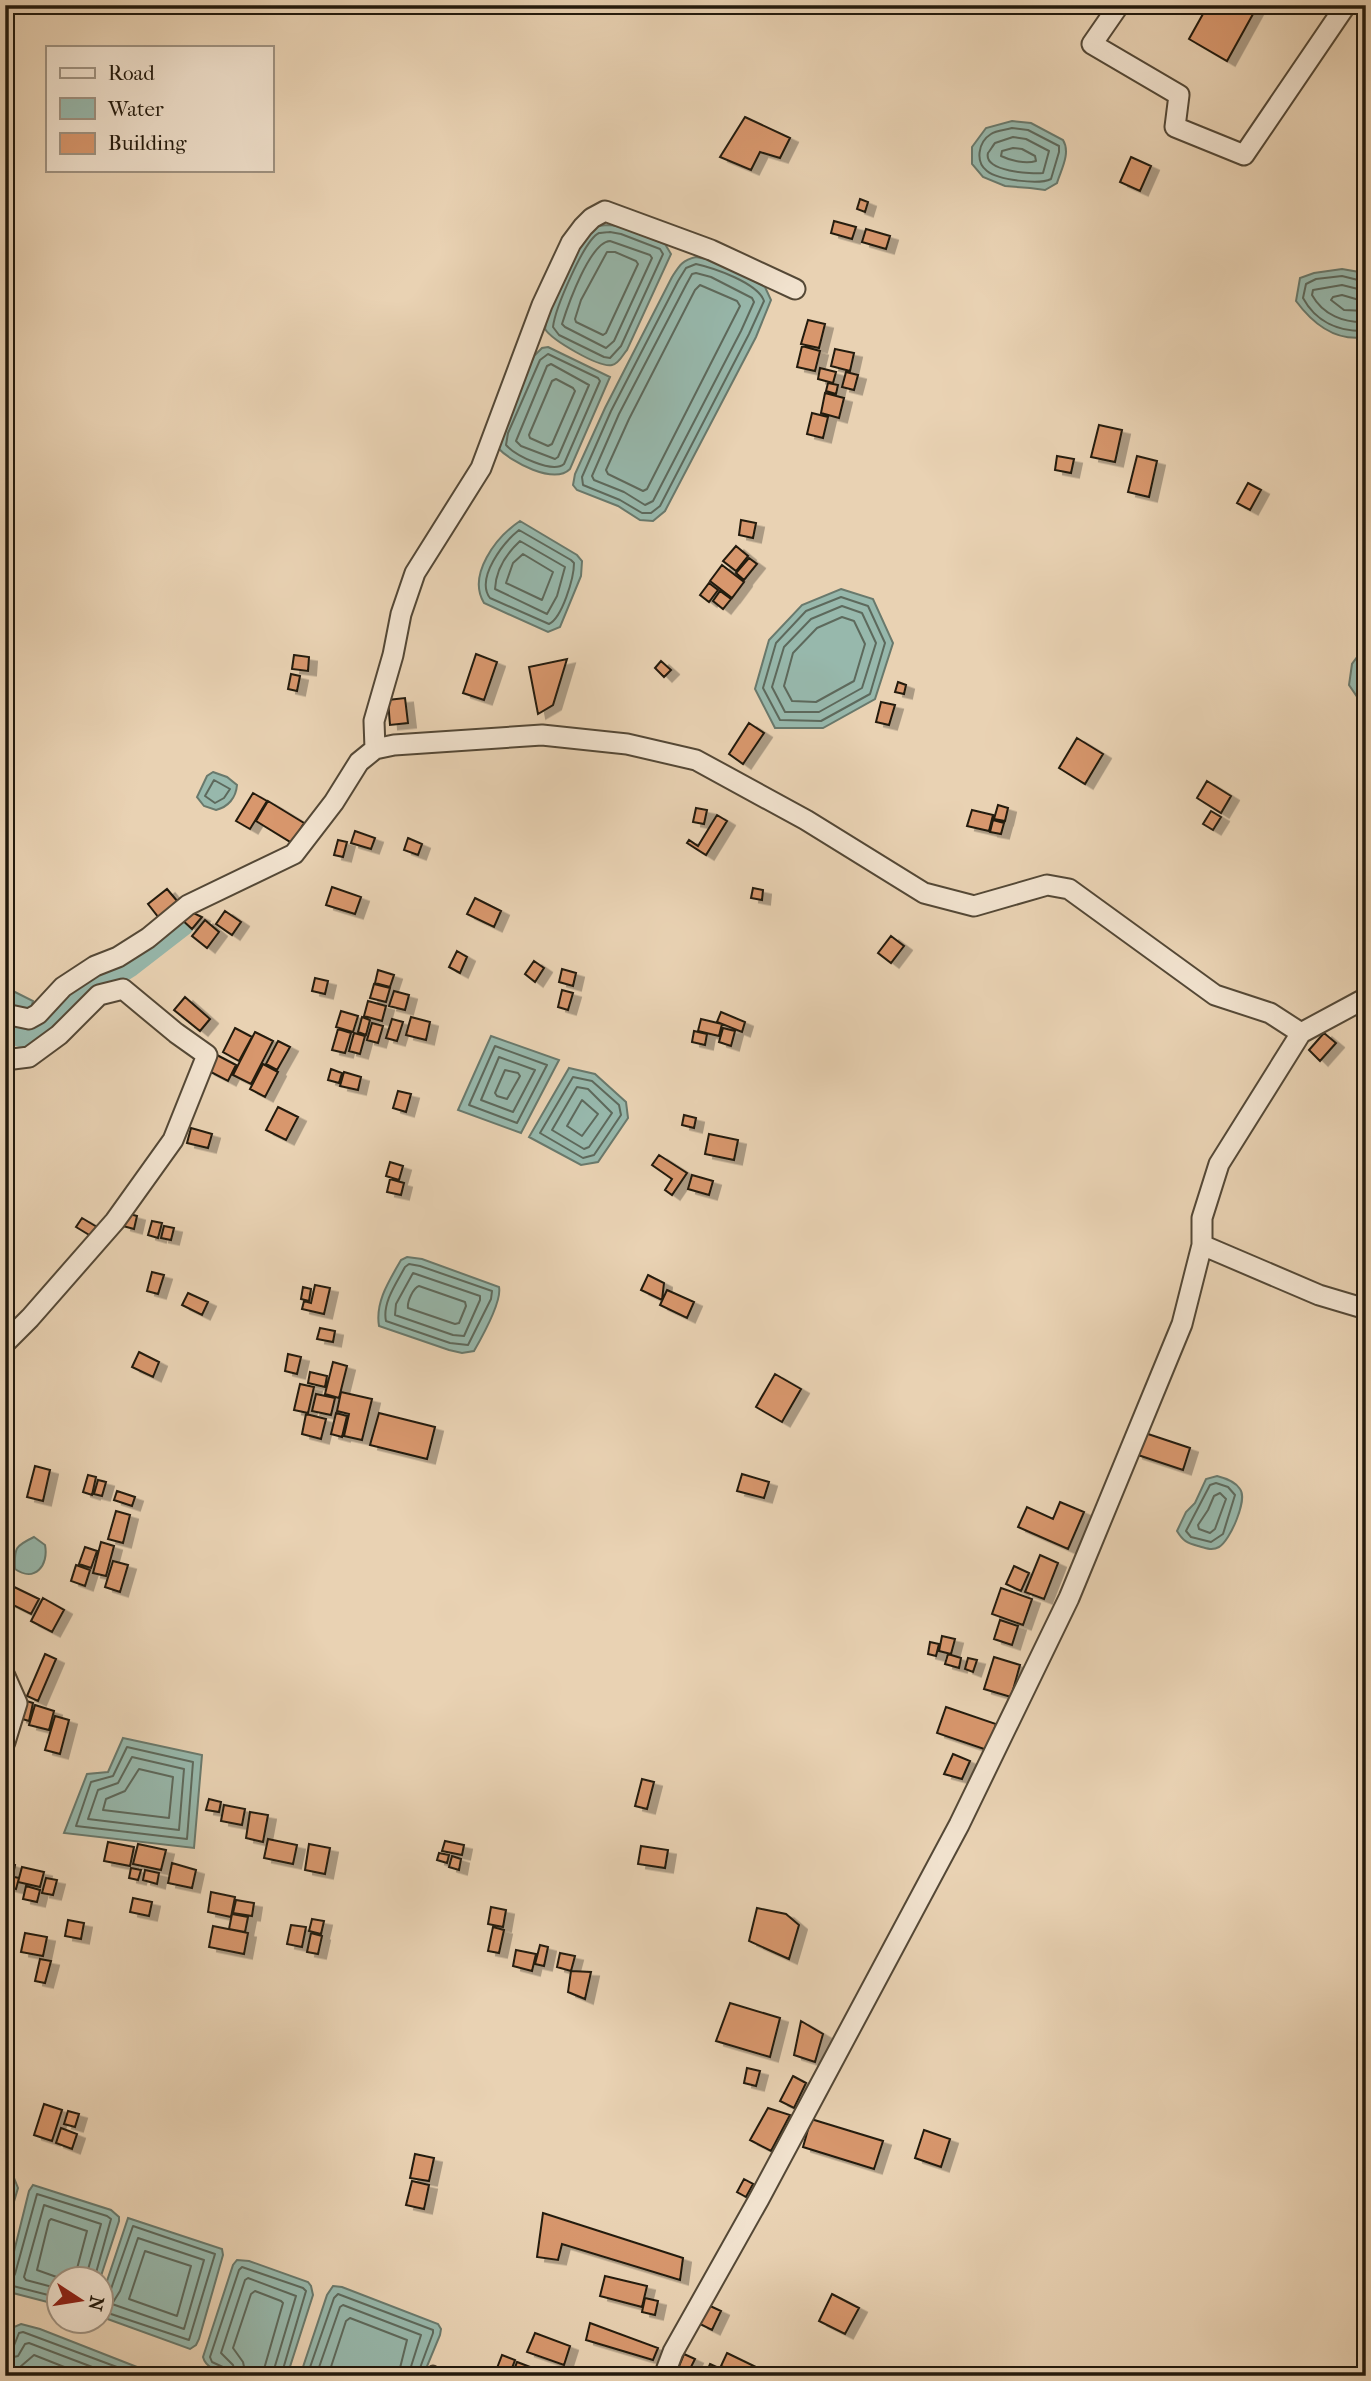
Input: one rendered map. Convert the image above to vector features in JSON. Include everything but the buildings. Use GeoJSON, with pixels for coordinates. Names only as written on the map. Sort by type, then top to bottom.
{"type":"FeatureCollection","features":[{"type":"Feature","properties":{"kind":"street"},"geometry":{"type":"LineString","coordinates":[[1119,5],[1092,44],[1179,95],[1175,127],[1244,155],[1346,5]]}},
{"type":"Feature","properties":{"kind":"street"},"geometry":{"type":"LineString","coordinates":[[375,749],[374,721],[393,655],[401,614],[415,573],[481,468],[542,305],[571,243],[583,227],[605,211],[711,250],[795,289]]}},
{"type":"Feature","properties":{"kind":"street"},"geometry":{"type":"LineString","coordinates":[[5,1014],[29,1019],[38,1014],[63,987],[95,966],[118,957],[148,938],[188,905],[294,854],[334,802],[359,762],[375,749],[394,745],[542,735],[627,744],[696,760],[806,820],[924,893],[974,906],[1047,885],[1069,889],[1215,995],[1270,1013],[1301,1033]]}},
{"type":"Feature","properties":{"kind":"street"},"geometry":{"type":"LineString","coordinates":[[5,1060],[29,1057],[59,1035],[99,995],[123,989],[208,1055],[173,1140],[115,1221],[5,1343]]}},
{"type":"Feature","properties":{"kind":"street"},"geometry":{"type":"LineString","coordinates":[[664,2376],[673,2352],[759,2199],[959,1825],[1069,1598],[1182,1324],[1202,1245],[1202,1218],[1219,1164],[1301,1033],[1366,998]]}},
{"type":"Feature","properties":{"kind":"street"},"geometry":{"type":"LineString","coordinates":[[1202,1245],[1319,1295],[1366,1309]]}},
{"type":"Feature","properties":{"kind":"street"},"geometry":{"type":"LineString","coordinates":[[5,1676],[18,1703],[5,1742]]}},
{"type":"Feature","properties":{"kind":"water"},"geometry":{"type":"Polygon","coordinates":[[[1012,121],[1031,123],[1063,140],[1066,156],[1057,183],[1045,190],[1005,186],[983,177],[972,164],[972,147],[986,128],[1012,121]]]}},
{"type":"Feature","properties":{"kind":"water"},"geometry":{"type":"Polygon","coordinates":[[[610,225],[665,244],[671,254],[627,350],[619,361],[606,365],[576,352],[545,329],[557,290],[579,246],[594,228],[610,225]]]}},
{"type":"Feature","properties":{"kind":"water"},"geometry":{"type":"Polygon","coordinates":[[[696,257],[716,261],[765,287],[771,300],[756,337],[665,511],[653,521],[640,520],[618,506],[577,490],[573,485],[575,474],[605,408],[672,277],[681,264],[696,257]]]}},
{"type":"Feature","properties":{"kind":"water"},"geometry":{"type":"Polygon","coordinates":[[[1342,269],[1359,272],[1366,278],[1366,337],[1345,337],[1326,330],[1296,301],[1300,278],[1342,269]]]}},
{"type":"Feature","properties":{"kind":"water"},"geometry":{"type":"Polygon","coordinates":[[[548,347],[610,377],[570,469],[554,474],[522,465],[498,448],[502,431],[534,356],[542,348],[548,347]]]}},
{"type":"Feature","properties":{"kind":"water"},"geometry":{"type":"Polygon","coordinates":[[[520,521],[577,555],[582,561],[581,576],[560,627],[548,632],[484,603],[480,592],[479,581],[487,558],[502,537],[520,521]]]}},
{"type":"Feature","properties":{"kind":"water"},"geometry":{"type":"Polygon","coordinates":[[[841,589],[873,599],[893,643],[875,699],[823,728],[775,728],[755,689],[769,640],[802,605],[841,589]]]}},
{"type":"Feature","properties":{"kind":"water"},"geometry":{"type":"Polygon","coordinates":[[[1366,645],[1366,702],[1360,701],[1349,685],[1352,664],[1366,645]]]}},
{"type":"Feature","properties":{"kind":"water"},"geometry":{"type":"Polygon","coordinates":[[[213,772],[227,777],[237,785],[231,801],[216,810],[204,806],[197,797],[207,776],[213,772]]]}},
{"type":"Feature","properties":{"kind":"water"},"geometry":{"type":"Polygon","coordinates":[[[5,987],[33,1001],[31,1008],[21,1011],[5,1006],[5,987]]]}},
{"type":"Feature","properties":{"kind":"water"},"geometry":{"type":"Polygon","coordinates":[[[491,1036],[559,1060],[521,1133],[458,1110],[491,1036]]]}},
{"type":"Feature","properties":{"kind":"water"},"geometry":{"type":"Polygon","coordinates":[[[569,1068],[595,1074],[626,1102],[628,1118],[598,1162],[581,1165],[529,1137],[569,1068]]]}},
{"type":"Feature","properties":{"kind":"water"},"geometry":{"type":"Polygon","coordinates":[[[407,1257],[422,1259],[499,1287],[495,1310],[474,1351],[462,1353],[449,1350],[379,1326],[379,1309],[384,1292],[401,1260],[407,1257]]]}},
{"type":"Feature","properties":{"kind":"water"},"geometry":{"type":"Polygon","coordinates":[[[1217,1476],[1238,1486],[1242,1501],[1237,1520],[1228,1537],[1219,1547],[1208,1549],[1188,1543],[1177,1531],[1206,1479],[1217,1476]]]}},
{"type":"Feature","properties":{"kind":"water"},"geometry":{"type":"Polygon","coordinates":[[[34,1537],[45,1545],[43,1565],[34,1573],[22,1573],[15,1569],[17,1548],[34,1537]]]}},
{"type":"Feature","properties":{"kind":"water"},"geometry":{"type":"Polygon","coordinates":[[[123,1738],[202,1755],[194,1848],[64,1833],[87,1774],[108,1772],[123,1738]]]}},
{"type":"Feature","properties":{"kind":"water"},"geometry":{"type":"Polygon","coordinates":[[[5,2174],[14,2178],[18,2188],[5,2232],[5,2174]]]}},
{"type":"Feature","properties":{"kind":"water"},"geometry":{"type":"Polygon","coordinates":[[[33,2185],[111,2210],[119,2217],[104,2266],[46,2266],[46,2302],[9,2292],[5,2288],[29,2191],[33,2185]]]}},
{"type":"Feature","properties":{"kind":"water"},"geometry":{"type":"Polygon","coordinates":[[[128,2218],[222,2249],[223,2255],[196,2345],[190,2349],[116,2322],[116,2266],[112,2266],[128,2218]]]}},
{"type":"Feature","properties":{"kind":"water"},"geometry":{"type":"Polygon","coordinates":[[[237,2260],[249,2261],[308,2282],[311,2286],[313,2295],[287,2376],[227,2374],[207,2365],[203,2357],[233,2265],[237,2260]]]}},
{"type":"Feature","properties":{"kind":"water"},"geometry":{"type":"Polygon","coordinates":[[[333,2286],[342,2287],[438,2324],[440,2335],[423,2376],[300,2376],[327,2295],[333,2286]]]}},
{"type":"Feature","properties":{"kind":"water"},"geometry":{"type":"Polygon","coordinates":[[[21,2324],[40,2329],[46,2331],[46,2336],[58,2336],[160,2376],[5,2376],[5,2352],[14,2327],[21,2324]]]}},
{"type":"Feature","properties":{"kind":"waterway"},"geometry":{"type":"LineString","coordinates":[[5,1032],[22,1037],[36,1032],[77,996],[131,966],[184,925]]}}]}
